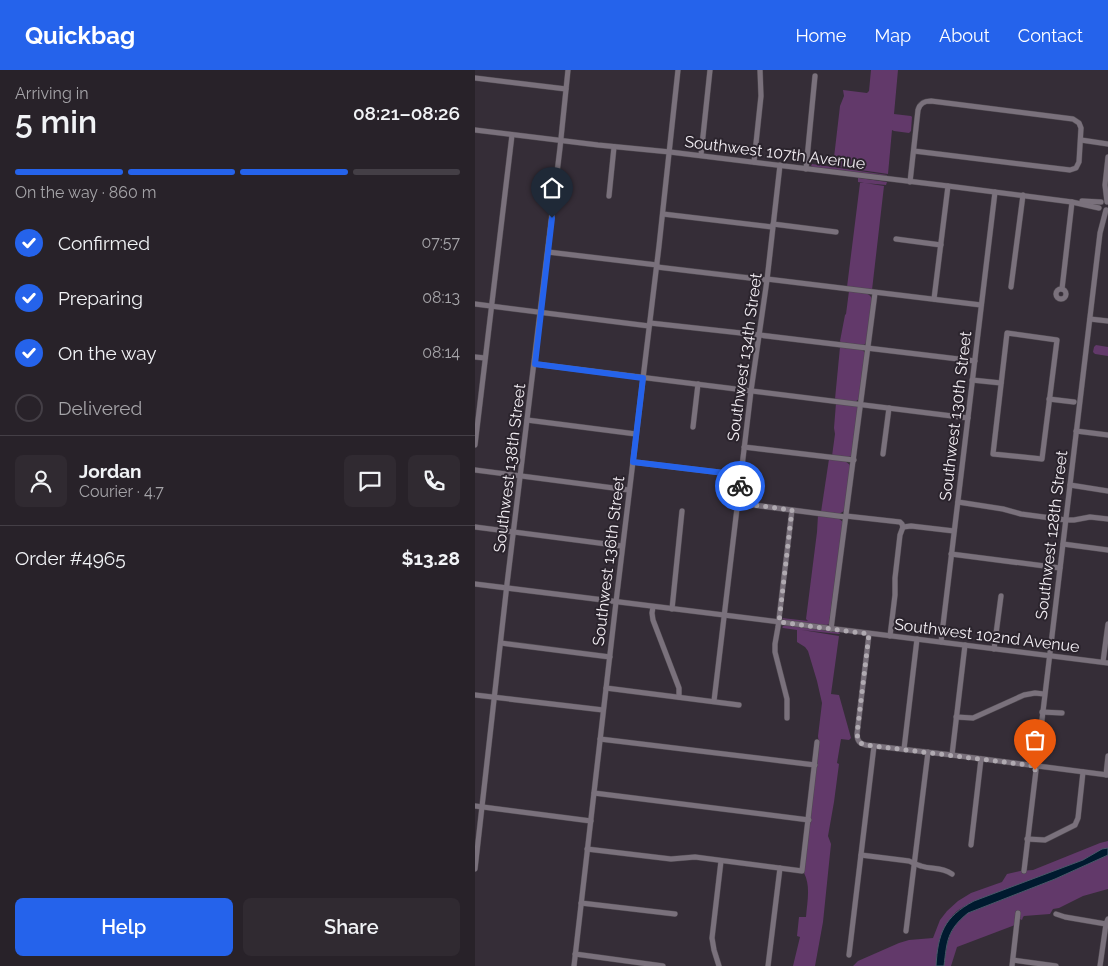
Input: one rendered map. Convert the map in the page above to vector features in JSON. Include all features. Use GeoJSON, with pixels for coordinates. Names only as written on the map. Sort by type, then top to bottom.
{"type":"FeatureCollection","features":[{"type":"Feature","properties":{"kind":"street","name":"Southwest 138th Street"},"geometry":{"type":"LineString","coordinates":[[475,869],[568,70]]}},
{"type":"Feature","properties":{"kind":"street","name":"Southwest 136th Street"},"geometry":{"type":"LineString","coordinates":[[574,966],[622,546],[657,266],[678,70]]}},
{"type":"Feature","properties":{"kind":"street"},"geometry":{"type":"LineString","coordinates":[[701,156],[710,70]]}},
{"type":"Feature","properties":{"kind":"street"},"geometry":{"type":"LineString","coordinates":[[754,162],[761,96],[759,70]]}},
{"type":"Feature","properties":{"kind":"street"},"geometry":{"type":"LineString","coordinates":[[806,169],[815,76]]}},
{"type":"Feature","properties":{"kind":"street"},"geometry":{"type":"LineString","coordinates":[[475,78],[566,89]]}},
{"type":"Feature","properties":{"kind":"street"},"geometry":{"type":"LineString","coordinates":[[910,182],[918,112],[921,103],[926,101],[1073,119],[1079,123],[1081,129],[1078,164],[1072,170],[914,151]]}},
{"type":"Feature","properties":{"kind":"street","name":"Southwest 107th Avenue"},"geometry":{"type":"LineString","coordinates":[[475,130],[781,165],[1105,206]]}},
{"type":"Feature","properties":{"kind":"street"},"geometry":{"type":"LineString","coordinates":[[475,445],[512,135]]}},
{"type":"Feature","properties":{"kind":"street"},"geometry":{"type":"LineString","coordinates":[[1081,140],[1108,144]]}},
{"type":"Feature","properties":{"kind":"street"},"geometry":{"type":"LineString","coordinates":[[609,196],[615,147]]}},
{"type":"Feature","properties":{"kind":"street","name":"Southwest 128th Street"},"geometry":{"type":"LineString","coordinates":[[1023,871],[1100,233],[1105,206],[1108,157]]}},
{"type":"Feature","properties":{"kind":"street","name":"Southwest 134th Street"},"geometry":{"type":"LineString","coordinates":[[714,702],[744,447],[781,165]]}},
{"type":"Feature","properties":{"kind":"street"},"geometry":{"type":"LineString","coordinates":[[934,299],[948,186]]}},
{"type":"Feature","properties":{"kind":"street","name":"Southwest 130th Street"},"geometry":{"type":"LineString","coordinates":[[941,642],[995,192]]}},
{"type":"Feature","properties":{"kind":"street"},"geometry":{"type":"LineString","coordinates":[[1011,287],[1023,196]]}},
{"type":"Feature","properties":{"kind":"street"},"geometry":{"type":"LineString","coordinates":[[1062,289],[1072,202]]}},
{"type":"Feature","properties":{"kind":"street"},"geometry":{"type":"LineString","coordinates":[[663,214],[836,232]]}},
{"type":"Feature","properties":{"kind":"street"},"geometry":{"type":"LineString","coordinates":[[896,239],[941,245]]}},
{"type":"Feature","properties":{"kind":"street"},"geometry":{"type":"LineString","coordinates":[[548,252],[981,305]]}},
{"type":"Feature","properties":{"kind":"street"},"geometry":{"type":"LineString","coordinates":[[831,629],[875,293]]}},
{"type":"Feature","properties":{"kind":"street"},"geometry":{"type":"LineString","coordinates":[[475,304],[975,361]]}},
{"type":"Feature","properties":{"kind":"street"},"geometry":{"type":"LineString","coordinates":[[1090,319],[1108,321]]}},
{"type":"Feature","properties":{"kind":"street"},"geometry":{"type":"LineString","coordinates":[[1007,333],[1057,340],[1049,400],[1043,459],[993,454],[1007,333]]}},
{"type":"Feature","properties":{"kind":"street"},"geometry":{"type":"LineString","coordinates":[[475,357],[485,358]]}},
{"type":"Feature","properties":{"kind":"street"},"geometry":{"type":"LineString","coordinates":[[535,364],[968,418]]}},
{"type":"Feature","properties":{"kind":"street"},"geometry":{"type":"LineString","coordinates":[[972,380],[1001,383]]}},
{"type":"Feature","properties":{"kind":"street"},"geometry":{"type":"LineString","coordinates":[[693,427],[698,384]]}},
{"type":"Feature","properties":{"kind":"street"},"geometry":{"type":"LineString","coordinates":[[1049,400],[1074,402]]}},
{"type":"Feature","properties":{"kind":"street"},"geometry":{"type":"LineString","coordinates":[[883,454],[889,408]]}},
{"type":"Feature","properties":{"kind":"street"},"geometry":{"type":"LineString","coordinates":[[527,420],[637,434]]}},
{"type":"Feature","properties":{"kind":"street"},"geometry":{"type":"LineString","coordinates":[[1076,431],[1108,435]]}},
{"type":"Feature","properties":{"kind":"street"},"geometry":{"type":"LineString","coordinates":[[744,447],[854,460]]}},
{"type":"Feature","properties":{"kind":"street"},"geometry":{"type":"LineString","coordinates":[[633,462],[741,475]]}},
{"type":"Feature","properties":{"kind":"street"},"geometry":{"type":"LineString","coordinates":[[475,470],[629,490]]}},
{"type":"Feature","properties":{"kind":"street"},"geometry":{"type":"LineString","coordinates":[[1070,486],[1108,491]]}},
{"type":"Feature","properties":{"kind":"street"},"geometry":{"type":"LineString","coordinates":[[958,502],[1066,520],[1090,516],[1108,519]]}},
{"type":"Feature","properties":{"kind":"street"},"geometry":{"type":"LineString","coordinates":[[738,503],[900,522],[903,527]]}},
{"type":"Feature","properties":{"kind":"street"},"geometry":{"type":"LineString","coordinates":[[787,718],[787,699],[775,650],[792,510]]}},
{"type":"Feature","properties":{"kind":"street"},"geometry":{"type":"LineString","coordinates":[[672,609],[682,511]]}},
{"type":"Feature","properties":{"kind":"street"},"geometry":{"type":"LineString","coordinates":[[475,527],[622,546]]}},
{"type":"Feature","properties":{"kind":"street"},"geometry":{"type":"LineString","coordinates":[[903,527],[954,531]]}},
{"type":"Feature","properties":{"kind":"street"},"geometry":{"type":"LineString","coordinates":[[890,636],[900,535],[903,527]]}},
{"type":"Feature","properties":{"kind":"street"},"geometry":{"type":"LineString","coordinates":[[1063,544],[1108,550]]}},
{"type":"Feature","properties":{"kind":"street"},"geometry":{"type":"LineString","coordinates":[[951,554],[1060,568]]}},
{"type":"Feature","properties":{"kind":"street","name":"Southwest 102nd Avenue"},"geometry":{"type":"LineString","coordinates":[[475,584],[1105,663]]}},
{"type":"Feature","properties":{"kind":"street"},"geometry":{"type":"LineString","coordinates":[[994,649],[1001,596]]}},
{"type":"Feature","properties":{"kind":"street"},"geometry":{"type":"LineString","coordinates":[[653,607],[652,618],[679,688],[679,697]]}},
{"type":"Feature","properties":{"kind":"street"},"geometry":{"type":"LineString","coordinates":[[1105,663],[1108,624]]}},
{"type":"Feature","properties":{"kind":"street"},"geometry":{"type":"LineString","coordinates":[[869,634],[857,735],[861,744],[1107,775],[1108,756]]}},
{"type":"Feature","properties":{"kind":"street"},"geometry":{"type":"LineString","coordinates":[[904,749],[917,640]]}},
{"type":"Feature","properties":{"kind":"street"},"geometry":{"type":"LineString","coordinates":[[501,643],[610,657]]}},
{"type":"Feature","properties":{"kind":"street"},"geometry":{"type":"LineString","coordinates":[[952,754],[965,645]]}},
{"type":"Feature","properties":{"kind":"street"},"geometry":{"type":"LineString","coordinates":[[606,688],[739,705]]}},
{"type":"Feature","properties":{"kind":"street"},"geometry":{"type":"LineString","coordinates":[[956,717],[973,718],[1024,695],[1045,694]]}},
{"type":"Feature","properties":{"kind":"street"},"geometry":{"type":"LineString","coordinates":[[475,695],[603,710]]}},
{"type":"Feature","properties":{"kind":"street"},"geometry":{"type":"LineString","coordinates":[[1042,712],[1062,713]]}},
{"type":"Feature","properties":{"kind":"street"},"geometry":{"type":"LineString","coordinates":[[600,739],[815,765]]}},
{"type":"Feature","properties":{"kind":"street"},"geometry":{"type":"LineString","coordinates":[[587,848],[671,859],[691,857],[802,871],[817,742]]}},
{"type":"Feature","properties":{"kind":"street"},"geometry":{"type":"LineString","coordinates":[[849,956],[874,746]]}},
{"type":"Feature","properties":{"kind":"street"},"geometry":{"type":"LineString","coordinates":[[906,932],[928,752]]}},
{"type":"Feature","properties":{"kind":"street"},"geometry":{"type":"LineString","coordinates":[[971,845],[981,759]]}},
{"type":"Feature","properties":{"kind":"street"},"geometry":{"type":"LineString","coordinates":[[1027,839],[1045,840],[1075,825],[1083,772]]}},
{"type":"Feature","properties":{"kind":"street"},"geometry":{"type":"LineString","coordinates":[[594,793],[809,820]]}},
{"type":"Feature","properties":{"kind":"street"},"geometry":{"type":"LineString","coordinates":[[475,806],[591,820]]}},
{"type":"Feature","properties":{"kind":"street"},"geometry":{"type":"LineString","coordinates":[[861,855],[915,863],[920,866],[945,870],[953,874]]}},
{"type":"Feature","properties":{"kind":"street"},"geometry":{"type":"LineString","coordinates":[[719,966],[712,938],[721,861]]}},
{"type":"Feature","properties":{"kind":"street"},"geometry":{"type":"LineString","coordinates":[[768,966],[781,868]]}},
{"type":"Feature","properties":{"kind":"street"},"geometry":{"type":"LineString","coordinates":[[581,903],[675,914]]}},
{"type":"Feature","properties":{"kind":"street"},"geometry":{"type":"LineString","coordinates":[[1018,913],[1012,963],[1057,966]]}},
{"type":"Feature","properties":{"kind":"street"},"geometry":{"type":"LineString","coordinates":[[1056,914],[1065,917],[1107,921],[1100,966]]}},
{"type":"Feature","properties":{"kind":"street"},"geometry":{"type":"LineString","coordinates":[[575,954],[663,966]]}},
{"type":"Feature","properties":{"kind":"street"},"geometry":{"type":"LineString","coordinates":[[610,966],[611,959]]}},
{"type":"Feature","properties":{"kind":"shaded area"},"geometry":{"type":"Polygon","coordinates":[[[871,70],[898,70],[894,114],[912,117],[911,131],[909,133],[892,130],[888,174],[833,166],[840,106],[844,96],[843,90],[867,93],[869,91],[871,70]]]}},
{"type":"Feature","properties":{"kind":"shaded area"},"geometry":{"type":"Polygon","coordinates":[[[812,164],[887,176],[813,167],[811,166],[812,164]]]}},
{"type":"Feature","properties":{"kind":"shaded area"},"geometry":{"type":"Polygon","coordinates":[[[858,178],[887,182],[886,185],[865,183],[884,186],[872,290],[847,287],[860,183],[864,183],[858,182],[858,178]]]}},
{"type":"Feature","properties":{"kind":"shaded area"},"geometry":{"type":"Polygon","coordinates":[[[849,291],[867,293],[872,300],[867,342],[863,346],[841,343],[840,341],[849,291]]]}},
{"type":"Feature","properties":{"kind":"shaded area"},"geometry":{"type":"Polygon","coordinates":[[[1096,345],[1108,347],[1108,356],[1095,354],[1093,352],[1096,345]]]}},
{"type":"Feature","properties":{"kind":"shaded area"},"geometry":{"type":"Polygon","coordinates":[[[840,347],[862,349],[865,353],[860,398],[855,402],[835,399],[840,347]]]}},
{"type":"Feature","properties":{"kind":"shaded area"},"geometry":{"type":"Polygon","coordinates":[[[836,403],[856,406],[859,409],[852,456],[849,457],[832,456],[836,403]]]}},
{"type":"Feature","properties":{"kind":"shaded area"},"geometry":{"type":"Polygon","coordinates":[[[829,459],[845,461],[850,465],[844,511],[839,514],[821,512],[829,459]]]}},
{"type":"Feature","properties":{"kind":"shaded area"},"geometry":{"type":"Polygon","coordinates":[[[818,515],[838,518],[843,522],[829,624],[824,626],[785,621],[782,618],[808,621],[806,619],[818,515]]]}},
{"type":"Feature","properties":{"kind":"shaded area"},"geometry":{"type":"Polygon","coordinates":[[[785,625],[839,632],[840,634],[802,630],[839,636],[831,694],[839,695],[851,738],[849,740],[841,739],[837,763],[839,764],[828,836],[831,844],[823,922],[815,966],[793,966],[800,937],[797,936],[799,917],[806,917],[808,900],[808,889],[804,873],[819,746],[818,736],[822,703],[808,651],[797,642],[797,630],[782,627],[785,625]]]}},
{"type":"Feature","properties":{"kind":"shaded area"},"geometry":{"type":"Polygon","coordinates":[[[1108,841],[1108,848],[1083,860],[974,901],[959,910],[944,929],[936,966],[853,966],[858,961],[899,943],[909,940],[933,938],[940,920],[958,901],[971,893],[1002,882],[1007,874],[1033,870],[1108,841]]]}},
{"type":"Feature","properties":{"kind":"shaded area"},"geometry":{"type":"Polygon","coordinates":[[[1108,855],[1108,889],[1083,896],[1053,909],[1050,914],[1024,916],[1022,920],[1020,919],[1020,913],[1015,912],[1015,925],[957,947],[951,966],[944,966],[952,931],[968,913],[1055,879],[1108,855]]]}},
{"type":"Feature","properties":{"kind":"water"},"geometry":{"type":"Polygon","coordinates":[[[1108,848],[1108,855],[1055,879],[968,913],[956,925],[949,936],[944,966],[936,966],[944,927],[964,907],[974,901],[1083,860],[1102,849],[1108,848]]]}},
{"type":"Feature","properties":{"kind":"way so far"},"geometry":{"type":"LineString","coordinates":[[740,486],[738,503],[792,510],[779,622],[869,634],[857,734],[860,743],[1036,766],[1035,770]]}},
{"type":"Feature","properties":{"kind":"route"},"geometry":{"type":"LineString","coordinates":[[552,218],[535,364],[643,378],[633,462],[741,475],[740,486]]}}]}
